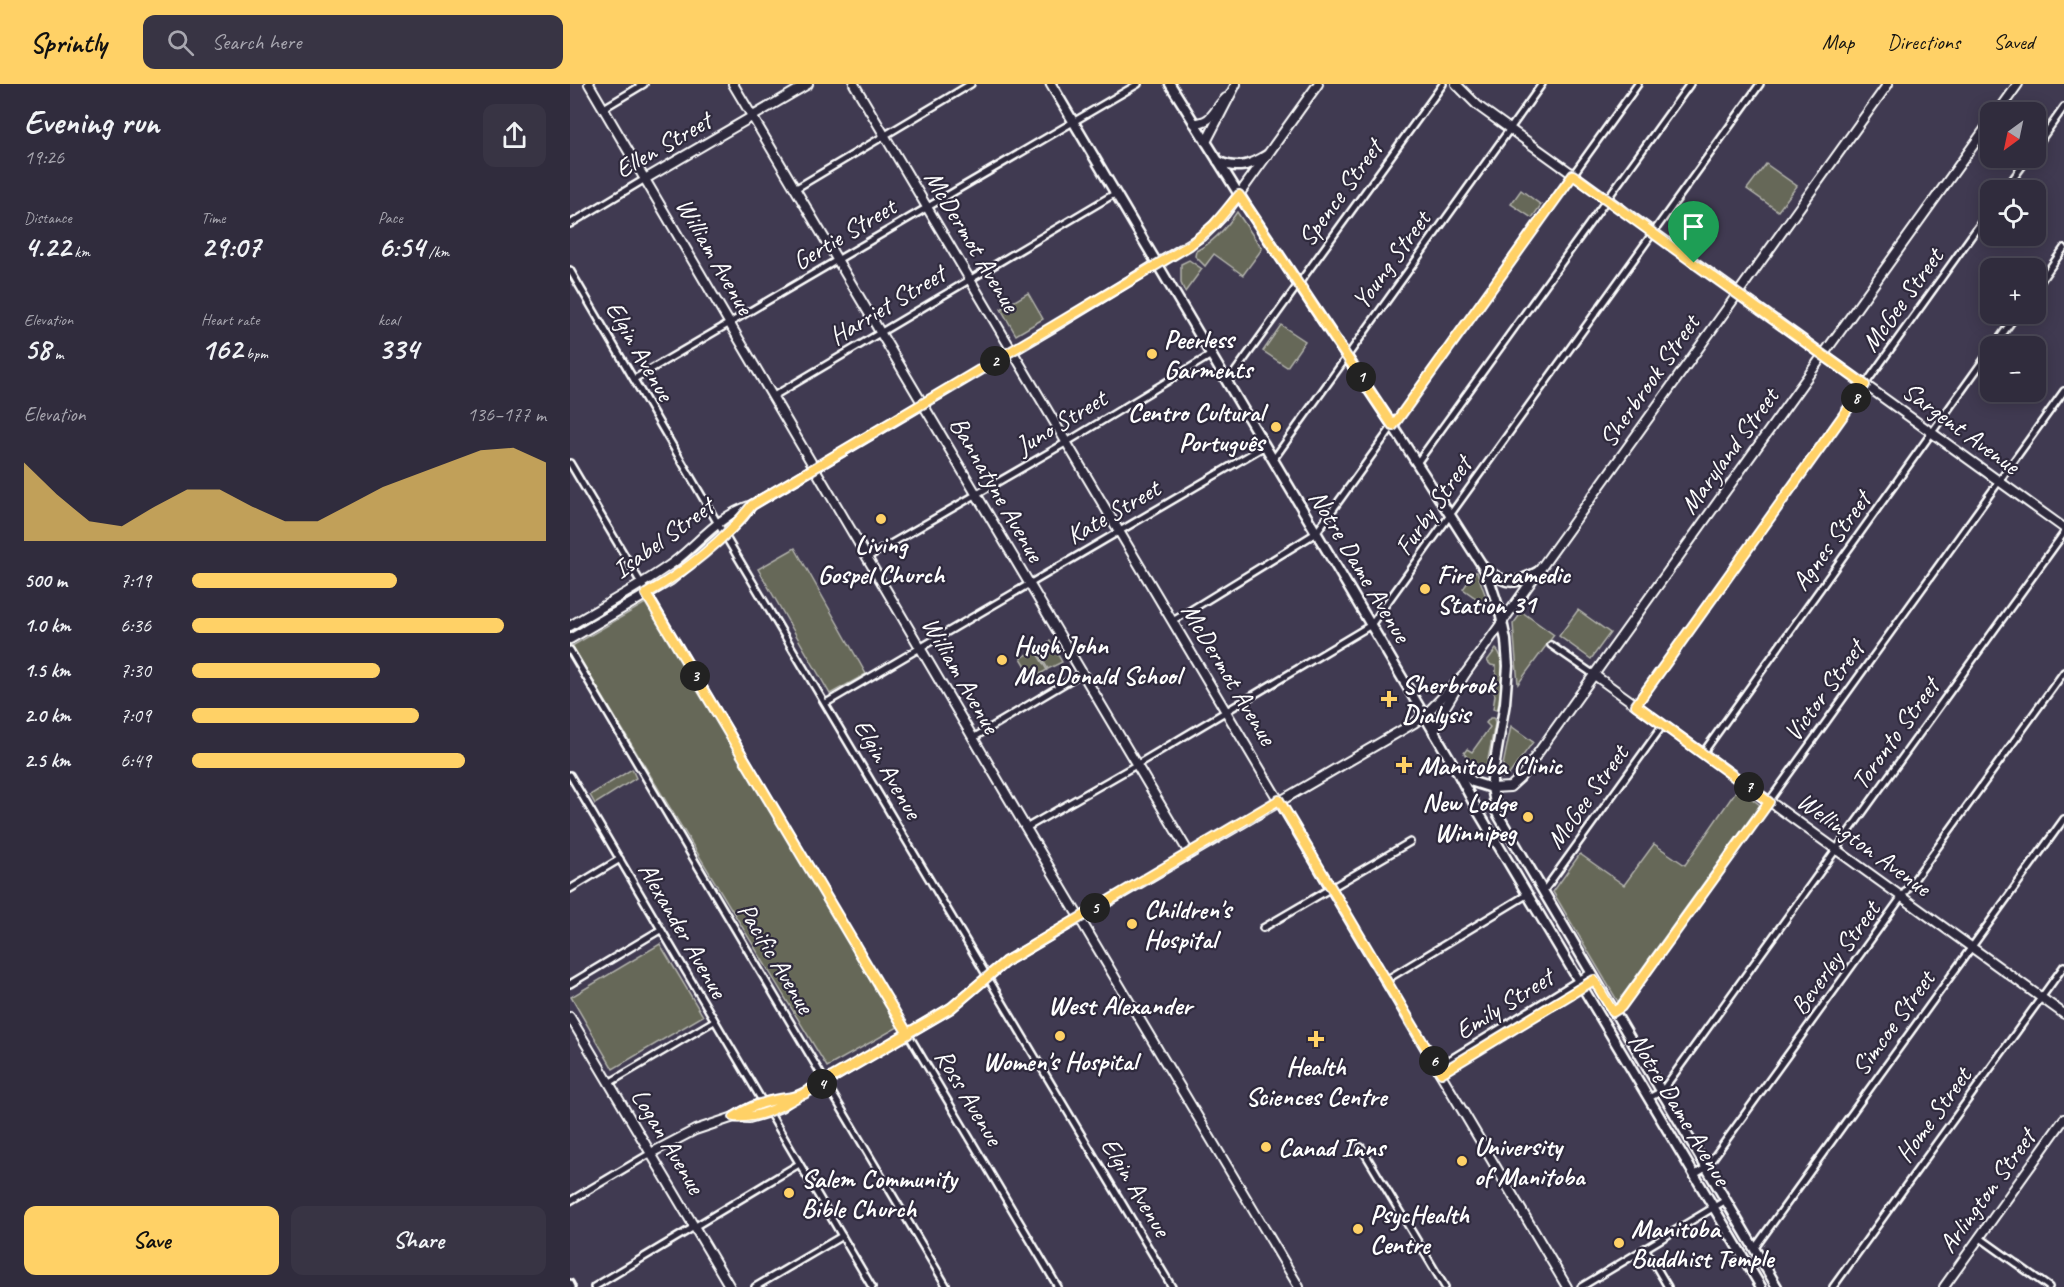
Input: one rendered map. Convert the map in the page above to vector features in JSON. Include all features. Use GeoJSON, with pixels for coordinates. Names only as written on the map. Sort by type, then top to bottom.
{"type":"FeatureCollection","features":[{"type":"Feature","properties":{"kind":"main road","name":"William Avenue"},"geometry":{"type":"LineString","coordinates":[[589,84],[1026,828],[1299,1287]]}},
{"type":"Feature","properties":{"kind":"main road","name":"Bannatyne Avenue"},"geometry":{"type":"LineString","coordinates":[[734,84],[1189,853]]}},
{"type":"Feature","properties":{"kind":"main road","name":"Ellen Street"},"geometry":{"type":"LineString","coordinates":[[645,179],[808,84]]}},
{"type":"Feature","properties":{"kind":"main road","name":"McDermot Avenue"},"geometry":{"type":"LineString","coordinates":[[854,84],[1567,1287]]}},
{"type":"Feature","properties":{"kind":"main road","name":"Notre Dame Avenue"},"geometry":{"type":"LineString","coordinates":[[1051,84],[1761,1287]]}},
{"type":"Feature","properties":{"kind":"main road","name":"Notre Dame Avenue"},"geometry":{"type":"LineString","coordinates":[[1170,84],[1239,195],[1484,567],[1494,592],[1507,649],[1507,682],[1492,770],[1492,788],[1497,813],[1777,1287]]}},
{"type":"Feature","properties":{"kind":"main road"},"geometry":{"type":"LineString","coordinates":[[1194,123],[1207,121],[1236,84]]}},
{"type":"Feature","properties":{"kind":"main road","name":"Isabel Street"},"geometry":{"type":"LineString","coordinates":[[570,626],[681,556],[718,522],[738,509],[752,505],[1204,235],[1239,195],[1318,84]]}},
{"type":"Feature","properties":{"kind":"main road","name":"Sargent Avenue"},"geometry":{"type":"LineString","coordinates":[[1456,84],[1478,106],[2064,528]]}},
{"type":"Feature","properties":{"kind":"main road","name":"Sherbrook Street"},"geometry":{"type":"LineString","coordinates":[[1434,733],[1440,716],[1465,674],[1888,84]]}},
{"type":"Feature","properties":{"kind":"main road"},"geometry":{"type":"LineString","coordinates":[[2005,102],[2018,84]]}},
{"type":"Feature","properties":{"kind":"main road"},"geometry":{"type":"LineString","coordinates":[[1206,142],[1227,97]]}},
{"type":"Feature","properties":{"kind":"main road","name":"Maryland Street"},"geometry":{"type":"LineString","coordinates":[[1492,788],[1510,787],[1518,781],[1980,136]]}},
{"type":"Feature","properties":{"kind":"main road"},"geometry":{"type":"LineString","coordinates":[[1218,160],[1240,167],[1256,162],[1267,155]]}},
{"type":"Feature","properties":{"kind":"main road","name":"Isabel Street"},"geometry":{"type":"LineString","coordinates":[[570,639],[671,580],[743,517],[752,505]]}},
{"type":"Feature","properties":{"kind":"main road"},"geometry":{"type":"LineString","coordinates":[[1484,567],[1501,580],[1511,582],[1523,580],[1539,571]]}},
{"type":"Feature","properties":{"kind":"main road","name":"Sherbrook Street"},"geometry":{"type":"LineString","coordinates":[[734,1117],[749,1118],[781,1107],[791,1099],[908,1034],[955,1005],[1005,962],[1424,716],[1465,674]]}},
{"type":"Feature","properties":{"kind":"main road","name":"Wellington Avenue"},"geometry":{"type":"LineString","coordinates":[[1593,674],[2064,1014]]}},
{"type":"Feature","properties":{"kind":"main road"},"geometry":{"type":"LineString","coordinates":[[1453,764],[1473,782],[1492,788]]}},
{"type":"Feature","properties":{"kind":"main road","name":"Logan Avenue"},"geometry":{"type":"LineString","coordinates":[[570,1017],[730,1287]]}},
{"type":"Feature","properties":{"kind":"main road","name":"Sherbrook Street"},"geometry":{"type":"LineString","coordinates":[[651,1153],[695,1130],[734,1117],[746,1109],[777,1099],[791,1099]]}},
{"type":"Feature","properties":{"kind":"main road","name":"Arlington Street"},"geometry":{"type":"LineString","coordinates":[[1944,1287],[2064,1119]]}},
{"type":"Feature","properties":{"kind":"street"},"geometry":{"type":"LineString","coordinates":[[604,108],[644,84]]}},
{"type":"Feature","properties":{"kind":"street"},"geometry":{"type":"LineString","coordinates":[[795,189],[971,84]]}},
{"type":"Feature","properties":{"kind":"street","name":"Gertie Street"},"geometry":{"type":"LineString","coordinates":[[634,379],[1138,84]]}},
{"type":"Feature","properties":{"kind":"street","name":"Spence Street"},"geometry":{"type":"LineString","coordinates":[[1227,383],[1443,84]]}},
{"type":"Feature","properties":{"kind":"street","name":"Young Street"},"geometry":{"type":"LineString","coordinates":[[1273,460],[1542,84]]}},
{"type":"Feature","properties":{"kind":"street"},"geometry":{"type":"LineString","coordinates":[[1173,621],[1316,533],[1638,84]]}},
{"type":"Feature","properties":{"kind":"street"},"geometry":{"type":"LineString","coordinates":[[1417,463],[1690,84]]}},
{"type":"Feature","properties":{"kind":"street","name":"Furby Street"},"geometry":{"type":"LineString","coordinates":[[1026,828],[1371,625],[1760,84]]}},
{"type":"Feature","properties":{"kind":"street"},"geometry":{"type":"LineString","coordinates":[[2046,133],[2064,107]]}},
{"type":"Feature","properties":{"kind":"street","name":"Ellen Street"},"geometry":{"type":"LineString","coordinates":[[570,224],[645,179]]}},
{"type":"Feature","properties":{"kind":"street","name":"Harriet Street"},"geometry":{"type":"LineString","coordinates":[[772,397],[1116,193]]}},
{"type":"Feature","properties":{"kind":"street","name":"McGee Street"},"geometry":{"type":"LineString","coordinates":[[1636,705],[1980,224]]}},
{"type":"Feature","properties":{"kind":"street"},"geometry":{"type":"LineString","coordinates":[[2046,274],[2064,248]]}},
{"type":"Feature","properties":{"kind":"street","name":"Elgin Avenue"},"geometry":{"type":"LineString","coordinates":[[570,270],[724,534],[1172,1287]]}},
{"type":"Feature","properties":{"kind":"street","name":"Juno Street"},"geometry":{"type":"LineString","coordinates":[[868,557],[1067,442],[1211,355]]}},
{"type":"Feature","properties":{"kind":"street","name":"Agnes Street"},"geometry":{"type":"LineString","coordinates":[[1703,753],[1980,365]]}},
{"type":"Feature","properties":{"kind":"street","name":"Victor Street"},"geometry":{"type":"LineString","coordinates":[[1613,1012],[1621,1007],[1632,992],[2064,391]]}},
{"type":"Feature","properties":{"kind":"street","name":"Kate Street"},"geometry":{"type":"LineString","coordinates":[[826,703],[1265,446]]}},
{"type":"Feature","properties":{"kind":"street","name":"Ross Avenue"},"geometry":{"type":"LineString","coordinates":[[570,463],[1058,1287]]}},
{"type":"Feature","properties":{"kind":"street","name":"Toronto Street"},"geometry":{"type":"LineString","coordinates":[[1649,1098],[1662,1091],[2064,533]]}},
{"type":"Feature","properties":{"kind":"street","name":"Wellington Avenue"},"geometry":{"type":"LineString","coordinates":[[1551,645],[1593,674]]}},
{"type":"Feature","properties":{"kind":"street","name":"Pacific Avenue"},"geometry":{"type":"LineString","coordinates":[[570,650],[947,1287]]}},
{"type":"Feature","properties":{"kind":"street","name":"Beverley Street"},"geometry":{"type":"LineString","coordinates":[[1694,1175],[1707,1167],[2064,672]]}},
{"type":"Feature","properties":{"kind":"street"},"geometry":{"type":"LineString","coordinates":[[973,738],[1082,673]]}},
{"type":"Feature","properties":{"kind":"street","name":"McGee Street"},"geometry":{"type":"LineString","coordinates":[[1543,892],[1663,725]]}},
{"type":"Feature","properties":{"kind":"street","name":"Alexander Avenue"},"geometry":{"type":"LineString","coordinates":[[570,775],[764,1104]]}},
{"type":"Feature","properties":{"kind":"street","name":"Simcoe Street"},"geometry":{"type":"LineString","coordinates":[[1754,1249],[2064,819]]}},
{"type":"Feature","properties":{"kind":"street"},"geometry":{"type":"LineString","coordinates":[[1263,928],[1410,842]]}},
{"type":"Feature","properties":{"kind":"street"},"geometry":{"type":"LineString","coordinates":[[570,889],[620,859]]}},
{"type":"Feature","properties":{"kind":"street"},"geometry":{"type":"LineString","coordinates":[[1386,980],[1528,894]]}},
{"type":"Feature","properties":{"kind":"street"},"geometry":{"type":"LineString","coordinates":[[570,984],[660,930]]}},
{"type":"Feature","properties":{"kind":"street","name":"Home Street"},"geometry":{"type":"LineString","coordinates":[[1833,1287],[2064,966]]}},
{"type":"Feature","properties":{"kind":"street","name":"Emily Street"},"geometry":{"type":"LineString","coordinates":[[1440,1070],[1592,977]]}},
{"type":"Feature","properties":{"kind":"street"},"geometry":{"type":"LineString","coordinates":[[609,1083],[714,1021]]}},
{"type":"Feature","properties":{"kind":"street"},"geometry":{"type":"LineString","coordinates":[[769,1112],[872,1287]]}},
{"type":"Feature","properties":{"kind":"street"},"geometry":{"type":"LineString","coordinates":[[1361,1147],[1445,1287]]}},
{"type":"Feature","properties":{"kind":"street","name":"Sherbrook Street"},"geometry":{"type":"LineString","coordinates":[[570,1201],[651,1153]]}},
{"type":"Feature","properties":{"kind":"street"},"geometry":{"type":"LineString","coordinates":[[594,1287],[800,1164]]}},
{"type":"Feature","properties":{"kind":"street"},"geometry":{"type":"LineString","coordinates":[[1581,1287],[1726,1200]]}},
{"type":"Feature","properties":{"kind":"street"},"geometry":{"type":"LineString","coordinates":[[755,1287],[842,1236]]}},
{"type":"Feature","properties":{"kind":"street"},"geometry":{"type":"LineString","coordinates":[[1979,1237],[2049,1287]]}},
{"type":"Feature","properties":{"kind":"street"},"geometry":{"type":"LineString","coordinates":[[1645,1248],[1668,1287]]}},
{"type":"Feature","properties":{"kind":"street"},"geometry":{"type":"LineString","coordinates":[[570,1283],[572,1287]]}},
{"type":"Feature","properties":{"kind":"green space"},"geometry":{"type":"Polygon","coordinates":[[[1766,164],[1797,186],[1778,211],[1747,189],[1766,164]]]}},
{"type":"Feature","properties":{"kind":"green space"},"geometry":{"type":"Polygon","coordinates":[[[1521,190],[1541,205],[1532,218],[1511,204],[1521,190]]]}},
{"type":"Feature","properties":{"kind":"green space"},"geometry":{"type":"Polygon","coordinates":[[[1237,212],[1262,249],[1243,275],[1214,254],[1205,266],[1195,256],[1196,251],[1219,234],[1237,212]]]}},
{"type":"Feature","properties":{"kind":"green space"},"geometry":{"type":"Polygon","coordinates":[[[1189,260],[1202,269],[1185,292],[1181,283],[1181,264],[1189,260]]]}},
{"type":"Feature","properties":{"kind":"green space"},"geometry":{"type":"Polygon","coordinates":[[[1028,293],[1043,319],[1016,335],[1001,309],[1028,293]]]}},
{"type":"Feature","properties":{"kind":"green space"},"geometry":{"type":"Polygon","coordinates":[[[1281,325],[1305,341],[1287,367],[1263,351],[1281,325]]]}},
{"type":"Feature","properties":{"kind":"green space"},"geometry":{"type":"Polygon","coordinates":[[[795,548],[866,674],[830,694],[758,569],[795,548]]]}},
{"type":"Feature","properties":{"kind":"green space"},"geometry":{"type":"Polygon","coordinates":[[[1477,572],[1490,608],[1463,589],[1477,572]]]}},
{"type":"Feature","properties":{"kind":"green space"},"geometry":{"type":"Polygon","coordinates":[[[647,602],[898,1027],[827,1067],[572,646],[647,602]]]}},
{"type":"Feature","properties":{"kind":"green space"},"geometry":{"type":"Polygon","coordinates":[[[1578,610],[1610,633],[1591,659],[1559,636],[1578,610]]]}},
{"type":"Feature","properties":{"kind":"green space"},"geometry":{"type":"Polygon","coordinates":[[[1522,612],[1554,635],[1518,684],[1513,624],[1522,612]]]}},
{"type":"Feature","properties":{"kind":"green space"},"geometry":{"type":"Polygon","coordinates":[[[1050,641],[1062,662],[1048,669],[1036,649],[1050,641]]]}},
{"type":"Feature","properties":{"kind":"green space"},"geometry":{"type":"Polygon","coordinates":[[[1496,649],[1501,660],[1502,677],[1496,710],[1493,709],[1495,695],[1491,685],[1496,684],[1496,666],[1487,661],[1496,649]]]}},
{"type":"Feature","properties":{"kind":"green space"},"geometry":{"type":"Polygon","coordinates":[[[1035,650],[1047,670],[1033,678],[1021,658],[1035,650]]]}},
{"type":"Feature","properties":{"kind":"green space"},"geometry":{"type":"Polygon","coordinates":[[[1490,718],[1494,718],[1495,724],[1485,774],[1478,773],[1464,753],[1467,749],[1472,752],[1490,727],[1486,723],[1490,718]]]}},
{"type":"Feature","properties":{"kind":"green space"},"geometry":{"type":"Polygon","coordinates":[[[1511,726],[1533,742],[1508,776],[1503,778],[1502,770],[1511,726]]]}},
{"type":"Feature","properties":{"kind":"green space"},"geometry":{"type":"Polygon","coordinates":[[[632,769],[636,778],[595,804],[590,795],[632,769]]]}},
{"type":"Feature","properties":{"kind":"green space"},"geometry":{"type":"Polygon","coordinates":[[[1738,788],[1760,805],[1618,1002],[1553,892],[1580,854],[1624,885],[1654,844],[1685,865],[1738,788]]]}},
{"type":"Feature","properties":{"kind":"green space"},"geometry":{"type":"Polygon","coordinates":[[[660,944],[703,1016],[613,1069],[571,997],[660,944]]]}},
{"type":"Feature","properties":{"kind":"place","name":"Peerless Garments"},"geometry":{"type":"Point","coordinates":[1152,354]}},
{"type":"Feature","properties":{"kind":"place","name":"Centro Cultural Português"},"geometry":{"type":"Point","coordinates":[1276,427]}},
{"type":"Feature","properties":{"kind":"place","name":"Living Gospel Church"},"geometry":{"type":"Point","coordinates":[881,519]}},
{"type":"Feature","properties":{"kind":"place","name":"Fire Paramedic Station 31"},"geometry":{"type":"Point","coordinates":[1425,589]}},
{"type":"Feature","properties":{"kind":"place","name":"Hugh John MacDonald School"},"geometry":{"type":"Point","coordinates":[1002,660]}},
{"type":"Feature","properties":{"kind":"place","name":"Sherbrook Dialysis"},"geometry":{"type":"Point","coordinates":[1389,699]}},
{"type":"Feature","properties":{"kind":"place","name":"Manitoba Clinic"},"geometry":{"type":"Point","coordinates":[1404,765]}},
{"type":"Feature","properties":{"kind":"place","name":"New Lodge Winnipeg"},"geometry":{"type":"Point","coordinates":[1528,817]}},
{"type":"Feature","properties":{"kind":"place","name":"Children's Hospital"},"geometry":{"type":"Point","coordinates":[1132,924]}},
{"type":"Feature","properties":{"kind":"place","name":"Women's Hospital"},"geometry":{"type":"Point","coordinates":[1060,1036]}},
{"type":"Feature","properties":{"kind":"place","name":"Health Sciences Centre"},"geometry":{"type":"Point","coordinates":[1316,1039]}},
{"type":"Feature","properties":{"kind":"place","name":"Canad Inns"},"geometry":{"type":"Point","coordinates":[1266,1147]}},
{"type":"Feature","properties":{"kind":"place","name":"University of Manitoba"},"geometry":{"type":"Point","coordinates":[1462,1161]}},
{"type":"Feature","properties":{"kind":"place","name":"Salem Community Bible Church"},"geometry":{"type":"Point","coordinates":[789,1193]}},
{"type":"Feature","properties":{"kind":"place","name":"PsycHealth Centre"},"geometry":{"type":"Point","coordinates":[1358,1229]}},
{"type":"Feature","properties":{"kind":"place","name":"Manitoba Buddhist Temple"},"geometry":{"type":"Point","coordinates":[1619,1243]}},
{"type":"Feature","properties":{"kind":"district","name":"West Alexander"},"geometry":{"type":"Point","coordinates":[1120,1005]}},
{"type":"Feature","properties":{"kind":"route"},"geometry":{"type":"LineString","coordinates":[[1694,263],[1573,175],[1393,426],[1239,195],[1214,225],[1190,245],[752,505],[743,517],[687,567],[671,580],[646,594],[908,1034],[804,1094],[791,1099],[777,1099],[746,1109],[734,1117],[749,1118],[781,1107],[791,1099],[901,1038],[955,1005],[1005,962],[1279,800],[1441,1073],[1594,980],[1613,1012],[1621,1007],[1769,802],[1636,705],[1865,385],[1694,263]]}}]}
